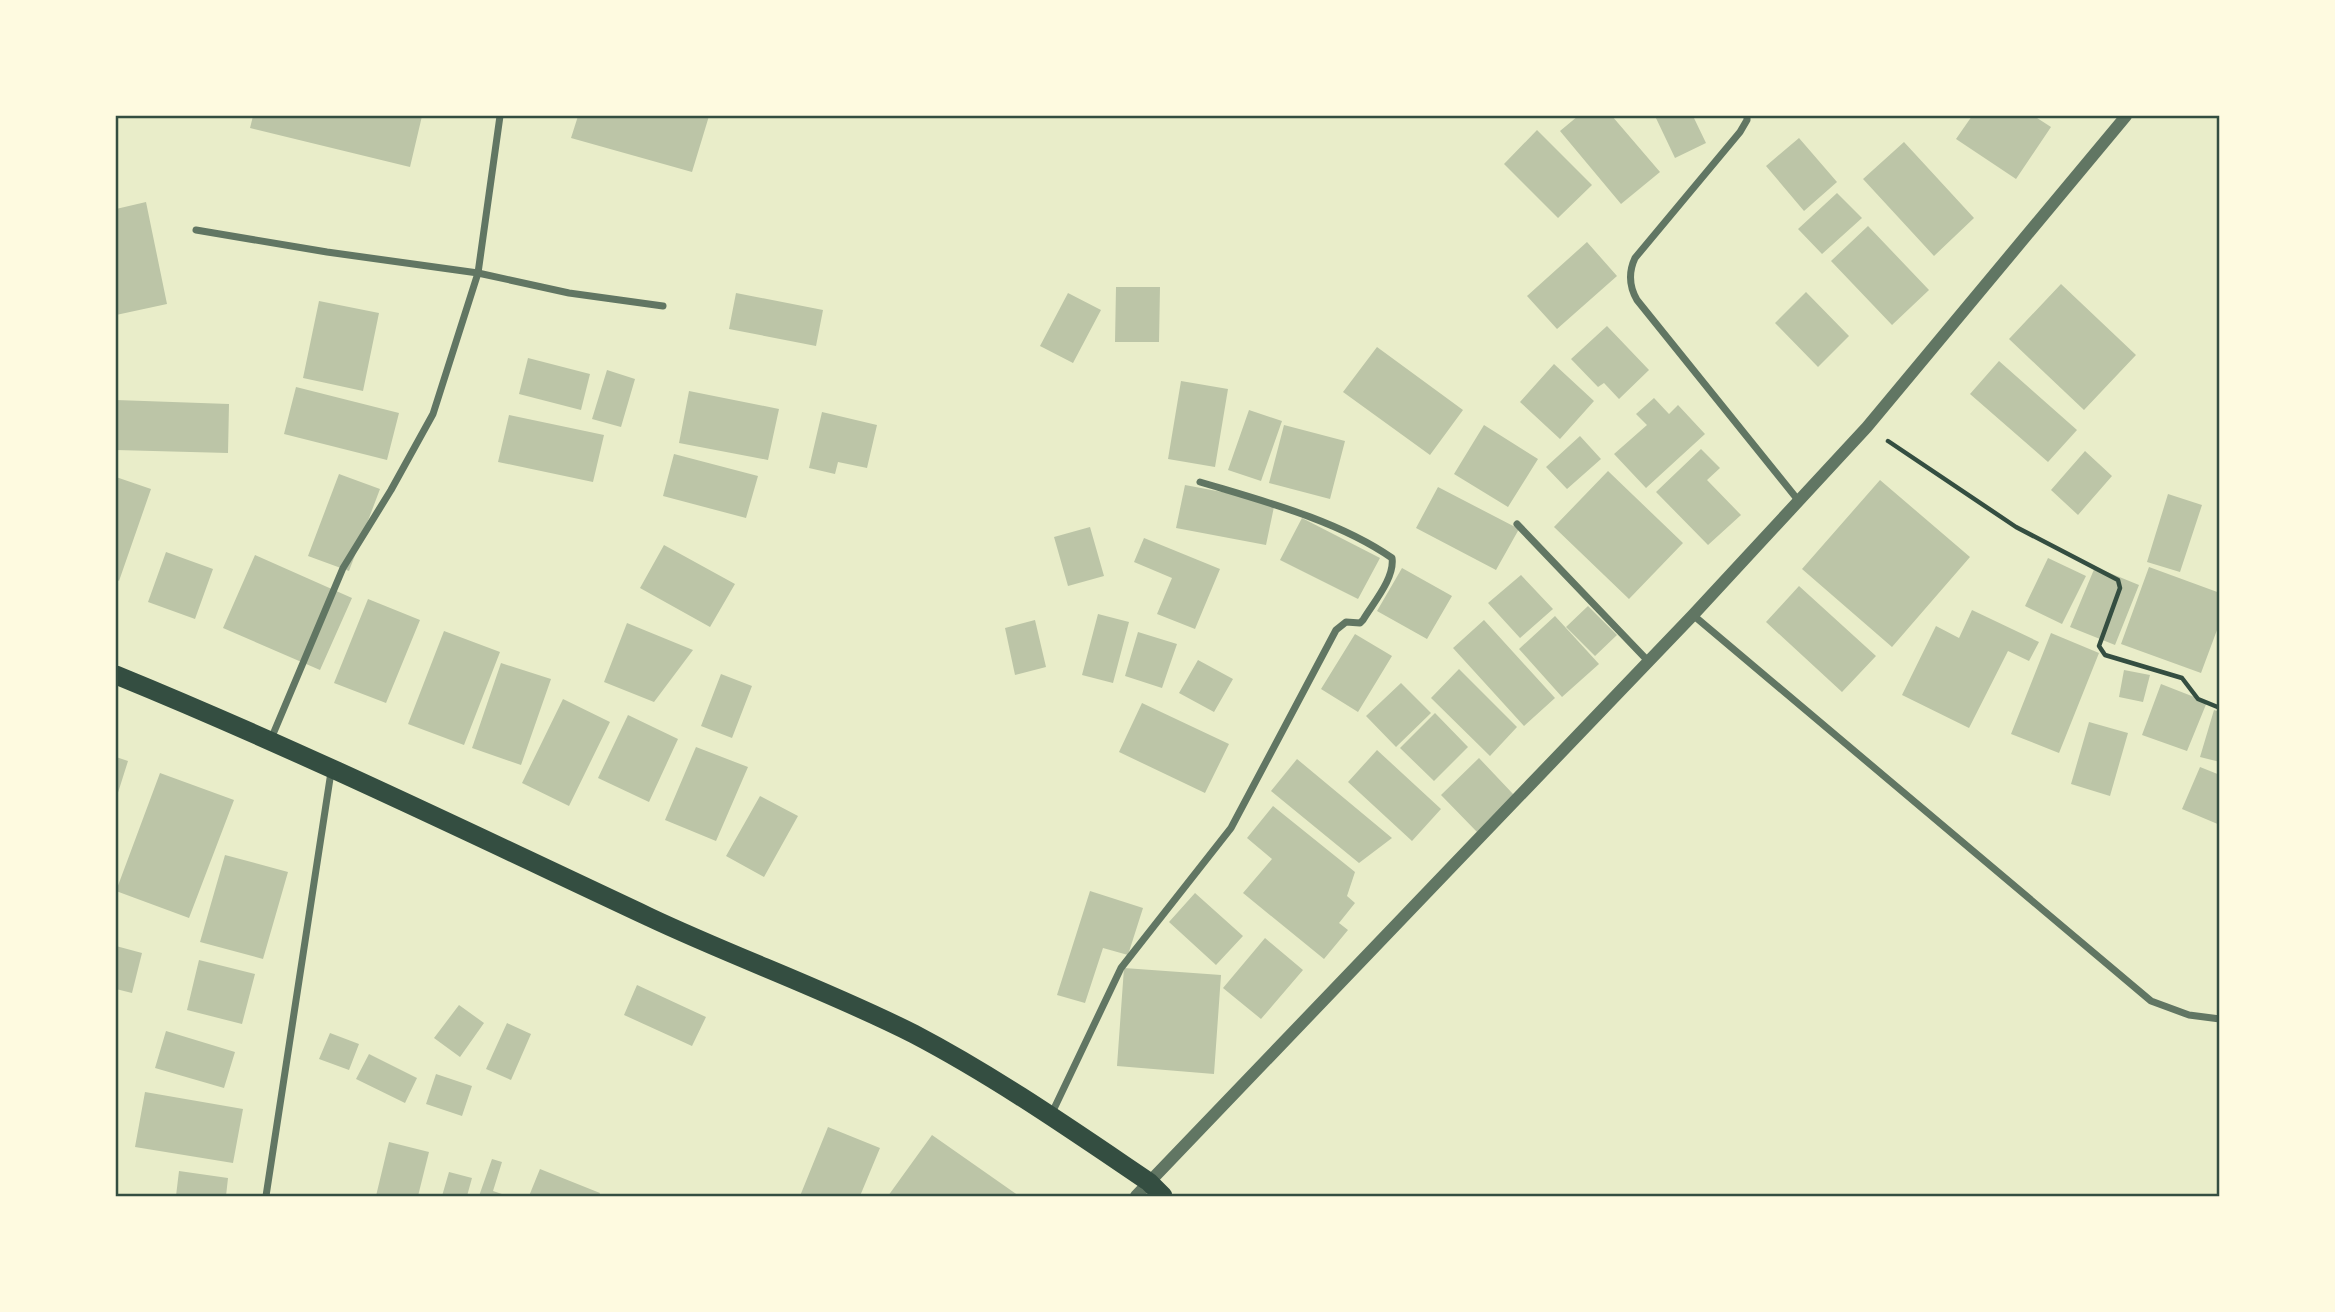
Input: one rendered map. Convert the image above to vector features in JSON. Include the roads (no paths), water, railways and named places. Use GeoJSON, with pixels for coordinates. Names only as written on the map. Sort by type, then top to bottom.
{"type":"FeatureCollection","features":[{"type":"Feature","properties":{"kind":"highway"},"geometry":{"type":"LineString","coordinates":[[116,676],[331,767],[661,923],[912,1034],[1002,1083],[1051,1116],[1143,1189],[1163,1196]]}},
{"type":"Feature","properties":{"kind":"street"},"geometry":{"type":"LineString","coordinates":[[270,740],[343,568],[433,414],[478,274],[500,116]]}},
{"type":"Feature","properties":{"kind":"street"},"geometry":{"type":"LineString","coordinates":[[1747,116],[1740,132],[1634,258],[1631,266],[1631,286],[1637,300],[1798,500]]}},
{"type":"Feature","properties":{"kind":"street"},"geometry":{"type":"LineString","coordinates":[[1143,1189],[1649,662],[1867,427],[2126,116]]}},
{"type":"Feature","properties":{"kind":"street"},"geometry":{"type":"LineString","coordinates":[[196,230],[478,274],[569,293],[663,306]]}},
{"type":"Feature","properties":{"kind":"street"},"geometry":{"type":"LineString","coordinates":[[1051,1116],[1121,968],[1231,828],[1336,630],[1346,622],[1360,623],[1363,620],[1390,575],[1393,565],[1392,558],[1379,549],[1321,522],[1280,506],[1200,482]]}},
{"type":"Feature","properties":{"kind":"street"},"geometry":{"type":"LineString","coordinates":[[1517,524],[1649,662]]}},
{"type":"Feature","properties":{"kind":"street"},"geometry":{"type":"LineString","coordinates":[[1693,615],[2151,1001],[2189,1015],[2220,1019]]}},
{"type":"Feature","properties":{"kind":"street"},"geometry":{"type":"LineString","coordinates":[[266,1196],[331,767]]}}]}
